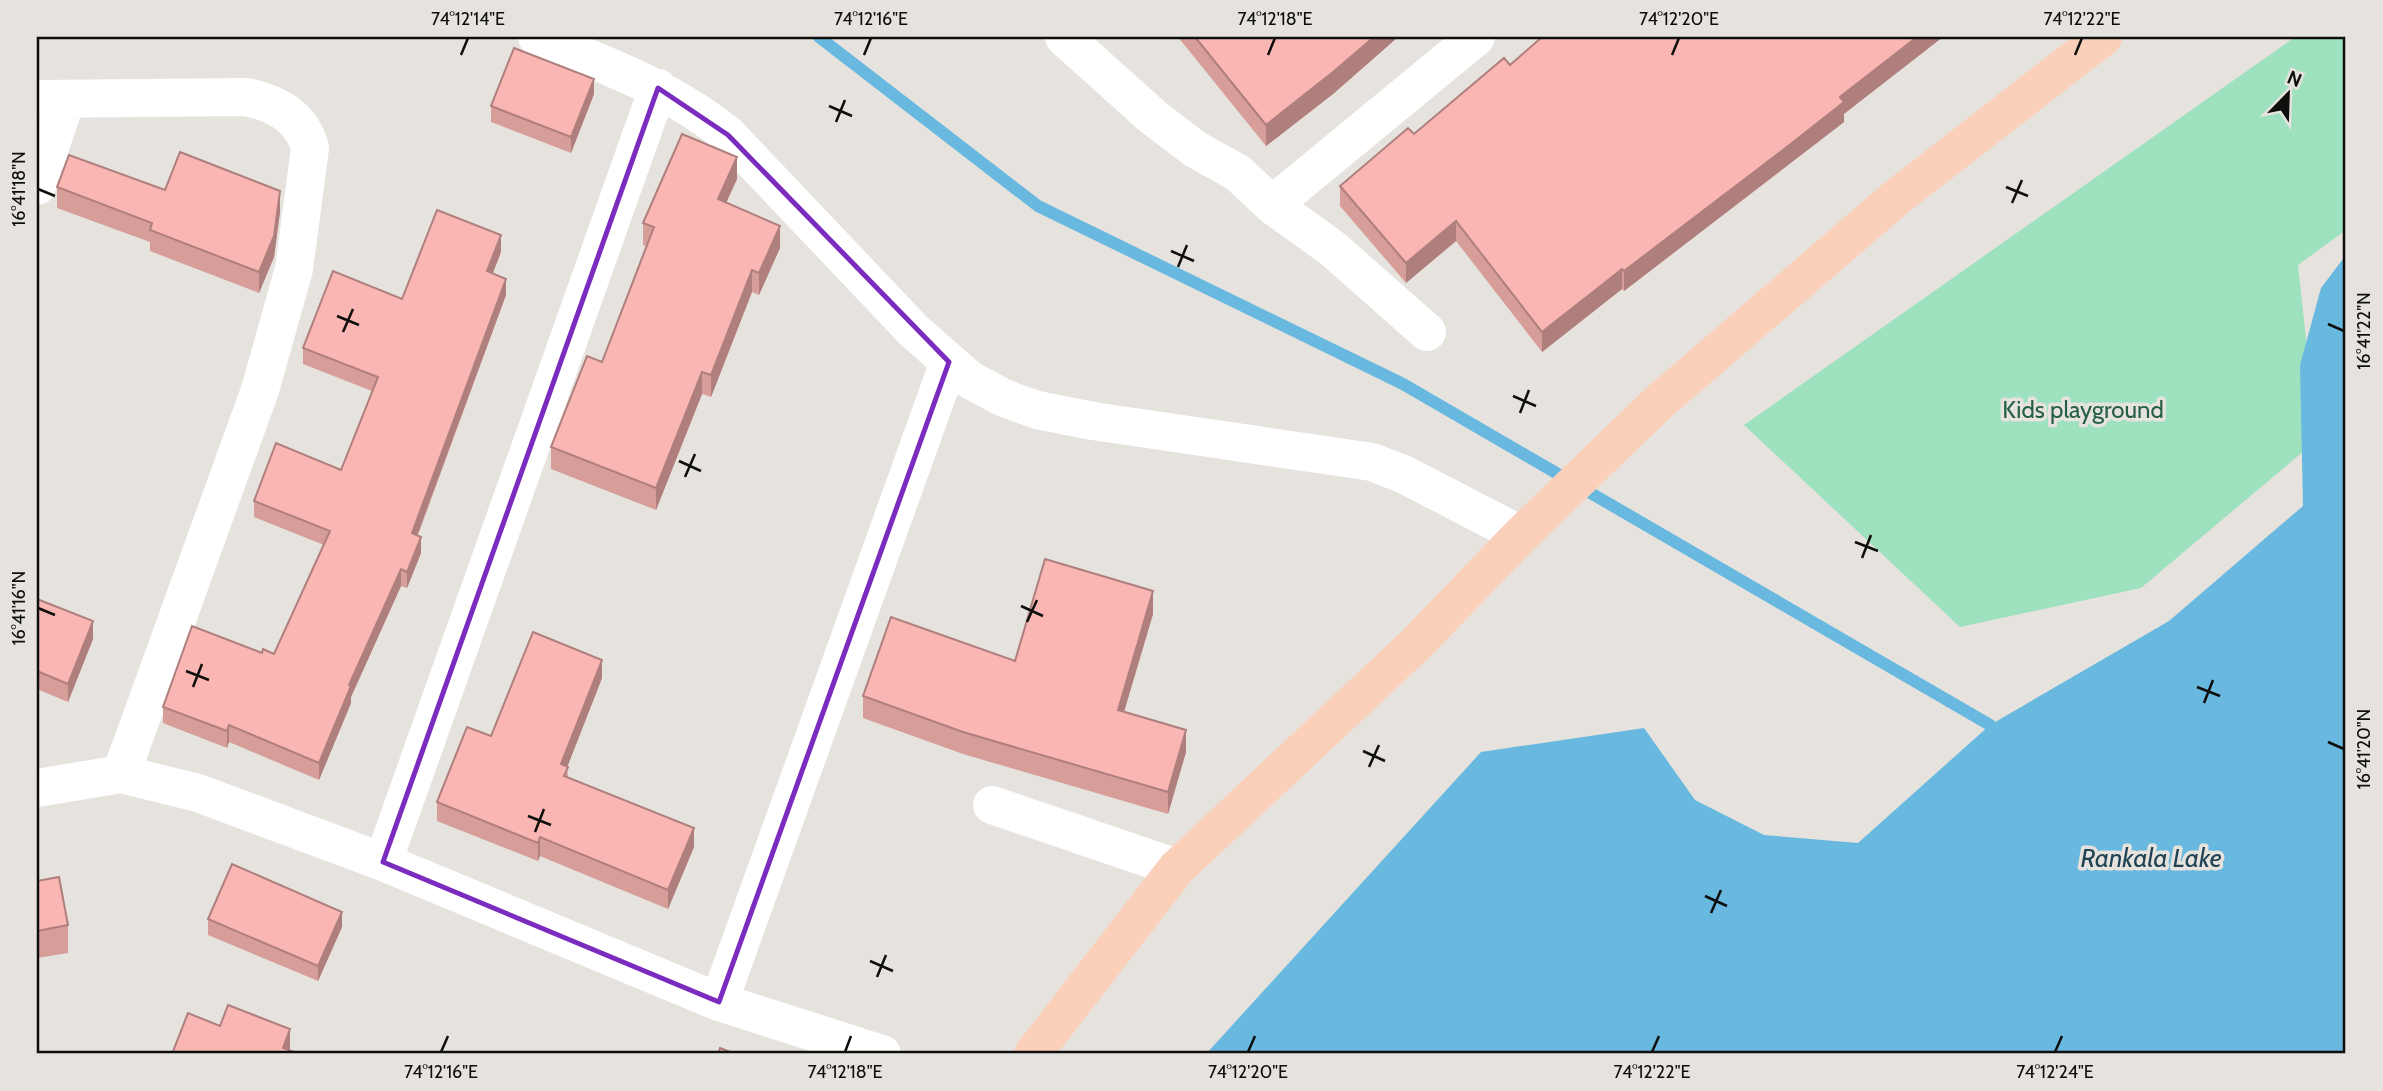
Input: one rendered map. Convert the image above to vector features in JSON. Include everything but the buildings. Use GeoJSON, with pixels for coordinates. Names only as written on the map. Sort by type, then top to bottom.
{"type":"FeatureCollection","features":[{"type":"Feature","properties":{"kind":"main road"},"geometry":{"type":"LineString","coordinates":[[1033,1054],[1177,868],[1417,643],[1521,535],[1658,403],[1897,197],[2104,37]]}},
{"type":"Feature","properties":{"kind":"street"},"geometry":{"type":"LineString","coordinates":[[537,37],[658,88],[696,109],[728,135],[914,331],[970,380],[1004,398],[1037,410],[1093,421],[1372,462],[1403,474],[1521,535]]}},
{"type":"Feature","properties":{"kind":"street"},"geometry":{"type":"LineString","coordinates":[[1064,37],[1153,117],[1195,149],[1238,173],[1272,205],[1333,249],[1427,332]]}},
{"type":"Feature","properties":{"kind":"street"},"geometry":{"type":"LineString","coordinates":[[1272,205],[1476,37]]}},
{"type":"Feature","properties":{"kind":"street"},"geometry":{"type":"LineString","coordinates":[[383,862],[658,88]]}},
{"type":"Feature","properties":{"kind":"street"},"geometry":{"type":"LineString","coordinates":[[37,186],[52,99],[269,101],[287,113],[305,131],[310,148],[295,269],[260,390],[121,774]]}},
{"type":"Feature","properties":{"kind":"street"},"geometry":{"type":"LineString","coordinates":[[719,1002],[949,362]]}},
{"type":"Feature","properties":{"kind":"street"},"geometry":{"type":"LineString","coordinates":[[37,788],[121,774],[198,793],[383,862],[719,1002],[882,1054]]}},
{"type":"Feature","properties":{"kind":"street"},"geometry":{"type":"LineString","coordinates":[[992,804],[1177,868]]}},
{"type":"Feature","properties":{"kind":"highlighted area"},"geometry":{"type":"Polygon","coordinates":[[[658,88],[728,135],[949,362],[719,1002],[383,862],[658,88]]]}},
{"type":"Feature","properties":{"kind":"green space","name":"Kids playground"},"geometry":{"type":"Polygon","coordinates":[[[2295,37],[2346,37],[2346,230],[2298,265],[2317,440],[2141,588],[1960,627],[1744,425],[2295,37]]]}},
{"type":"Feature","properties":{"kind":"water","name":"Rankala Lake"},"geometry":{"type":"Polygon","coordinates":[[[2346,255],[2346,1054],[1206,1054],[1481,752],[1644,728],[1695,800],[1764,835],[1858,843],[1990,725],[2169,621],[2303,506],[2300,365],[2321,288],[2346,255]]]}},
{"type":"Feature","properties":{"kind":"waterway"},"geometry":{"type":"LineString","coordinates":[[819,37],[1038,206],[1403,384],[1990,725]]}}]}
